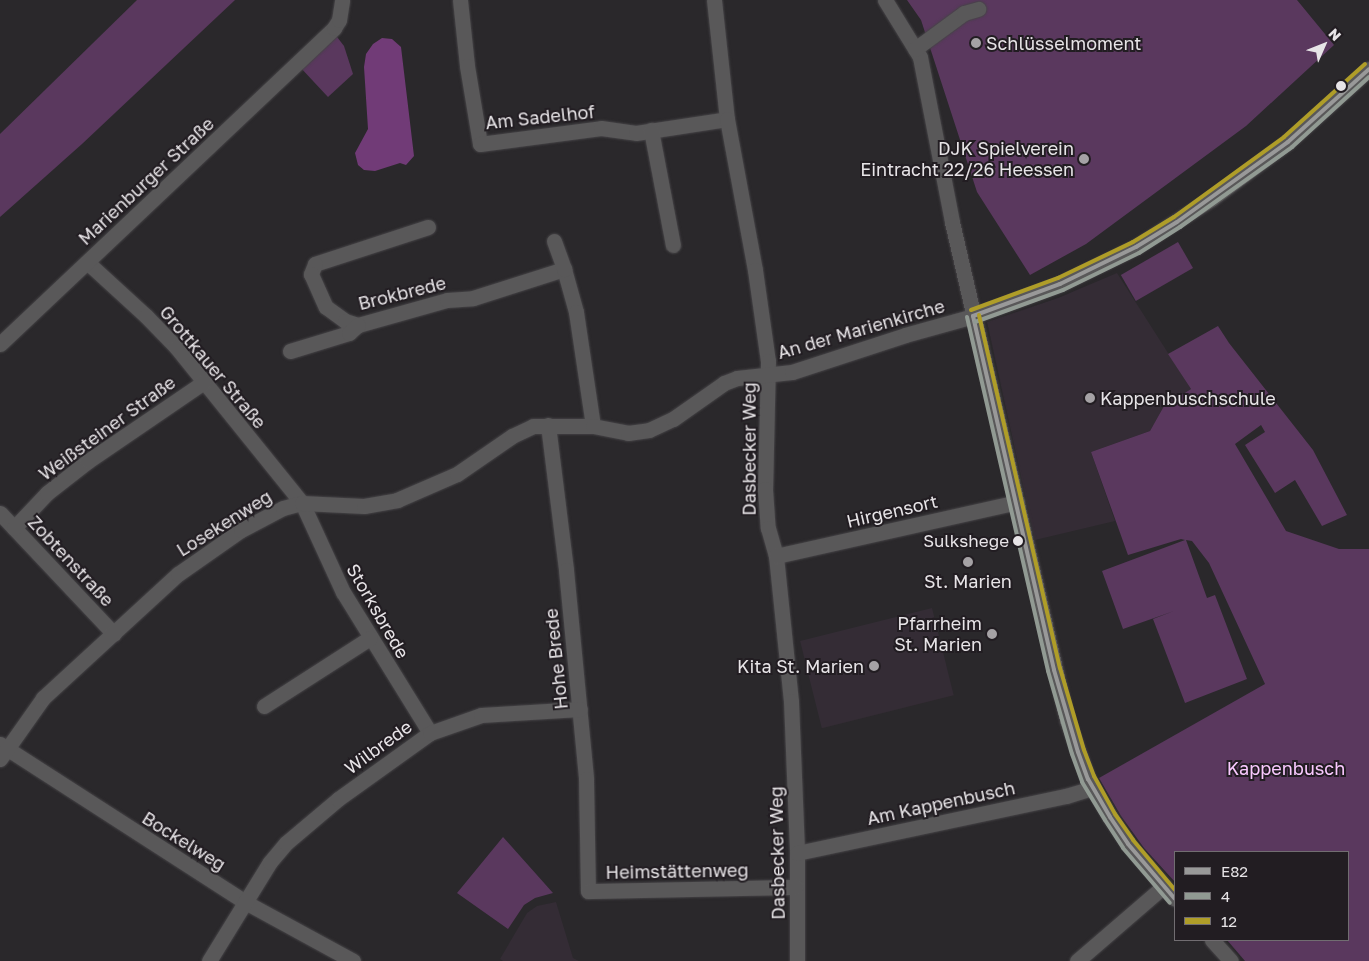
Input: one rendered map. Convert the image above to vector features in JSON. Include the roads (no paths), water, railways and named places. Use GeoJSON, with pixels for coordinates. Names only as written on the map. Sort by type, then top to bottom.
{"type":"FeatureCollection","features":[{"type":"Feature","properties":{"kind":"street","name":"Marienburger Straße"},"geometry":{"type":"LineString","coordinates":[[0,344],[317,44],[339,20],[342,0]]}},
{"type":"Feature","properties":{"kind":"street","name":"Am Sadelhof"},"geometry":{"type":"LineString","coordinates":[[460,0],[467,66],[480,144],[601,128],[636,133],[727,119]]}},
{"type":"Feature","properties":{"kind":"street","name":"Dasbecker Weg"},"geometry":{"type":"LineString","coordinates":[[714,0],[727,119],[755,270],[768,374],[765,489],[768,528],[776,556],[792,701],[797,961]]}},
{"type":"Feature","properties":{"kind":"street"},"geometry":{"type":"LineString","coordinates":[[885,0],[920,57],[927,86],[942,174],[973,316],[1067,720],[1092,788],[1128,844],[1174,897]]}},
{"type":"Feature","properties":{"kind":"street"},"geometry":{"type":"LineString","coordinates":[[915,49],[964,14],[978,9]]}},
{"type":"Feature","properties":{"kind":"street","name":"An der Marienkirche"},"geometry":{"type":"LineString","coordinates":[[768,374],[792,372],[905,335],[973,316],[1060,284],[1136,247],[1177,222],[1288,142],[1369,69]]}},
{"type":"Feature","properties":{"kind":"street"},"geometry":{"type":"LineString","coordinates":[[652,130],[673,246]]}},
{"type":"Feature","properties":{"kind":"street","name":"Brokbrede"},"geometry":{"type":"LineString","coordinates":[[428,227],[315,264],[311,274],[326,307],[345,321],[358,325],[447,300],[473,298],[564,269]]}},
{"type":"Feature","properties":{"kind":"street"},"geometry":{"type":"LineString","coordinates":[[554,241],[576,312],[593,426]]}},
{"type":"Feature","properties":{"kind":"street","name":"Grottkauer Straße"},"geometry":{"type":"LineString","coordinates":[[86,262],[146,316],[176,347],[302,503]]}},
{"type":"Feature","properties":{"kind":"street"},"geometry":{"type":"LineString","coordinates":[[290,351],[349,332],[358,325]]}},
{"type":"Feature","properties":{"kind":"street","name":"Losekenweg"},"geometry":{"type":"LineString","coordinates":[[2,750],[43,698],[191,563],[249,526],[283,508],[302,503],[364,506],[397,500],[457,474],[523,430],[533,426],[593,426],[628,433],[649,430],[693,407],[724,384],[750,375],[768,374]]}},
{"type":"Feature","properties":{"kind":"street","name":"Weißsteiner Straße"},"geometry":{"type":"LineString","coordinates":[[14,528],[47,493],[88,461],[204,382]]}},
{"type":"Feature","properties":{"kind":"street","name":"Hohe Brede"},"geometry":{"type":"LineString","coordinates":[[548,425],[566,570],[580,708],[586,779],[588,891]]}},
{"type":"Feature","properties":{"kind":"street","name":"Hirgensort"},"geometry":{"type":"LineString","coordinates":[[776,556],[1017,502]]}},
{"type":"Feature","properties":{"kind":"street","name":"Storksbrede"},"geometry":{"type":"LineString","coordinates":[[302,503],[343,592],[430,733]]}},
{"type":"Feature","properties":{"kind":"street","name":"Zobtenstraße"},"geometry":{"type":"LineString","coordinates":[[0,513],[114,634]]}},
{"type":"Feature","properties":{"kind":"street"},"geometry":{"type":"LineString","coordinates":[[264,706],[370,638]]}},
{"type":"Feature","properties":{"kind":"street","name":"Wilbrede"},"geometry":{"type":"LineString","coordinates":[[209,961],[270,862],[286,843],[338,799],[430,733],[481,715],[580,708]]}},
{"type":"Feature","properties":{"kind":"street","name":"Bockelweg"},"geometry":{"type":"LineString","coordinates":[[2,750],[245,902],[353,961]]}},
{"type":"Feature","properties":{"kind":"street","name":"Am Kappenbusch"},"geometry":{"type":"LineString","coordinates":[[796,853],[1066,796],[1092,788]]}},
{"type":"Feature","properties":{"kind":"street"},"geometry":{"type":"LineString","coordinates":[[1077,961],[1164,886]]}},
{"type":"Feature","properties":{"kind":"street","name":"Heimstättenweg"},"geometry":{"type":"LineString","coordinates":[[588,891],[796,887]]}},
{"type":"Feature","properties":{"kind":"street"},"geometry":{"type":"LineString","coordinates":[[1213,941],[1231,961]]}},
{"type":"Feature","properties":{"kind":"place","name":"Schlüsselmoment"},"geometry":{"type":"Point","coordinates":[976,43]}},
{"type":"Feature","properties":{"kind":"place","name":"DJK Spielverein Eintracht 22/26 Heessen"},"geometry":{"type":"Point","coordinates":[1084,159]}},
{"type":"Feature","properties":{"kind":"place","name":"Kappenbuschschule"},"geometry":{"type":"Point","coordinates":[1090,398]}},
{"type":"Feature","properties":{"kind":"place","name":"Sulkshege"},"geometry":{"type":"Point","coordinates":[1018,541]}},
{"type":"Feature","properties":{"kind":"place","name":"St. Marien"},"geometry":{"type":"Point","coordinates":[968,562]}},
{"type":"Feature","properties":{"kind":"place","name":"Pfarrheim St. Marien"},"geometry":{"type":"Point","coordinates":[992,634]}},
{"type":"Feature","properties":{"kind":"place","name":"Kita St. Marien"},"geometry":{"type":"Point","coordinates":[874,666]}},
{"type":"Feature","properties":{"kind":"park label","name":"Kappenbusch"},"geometry":{"type":"Point","coordinates":[1286,768]}}]}
